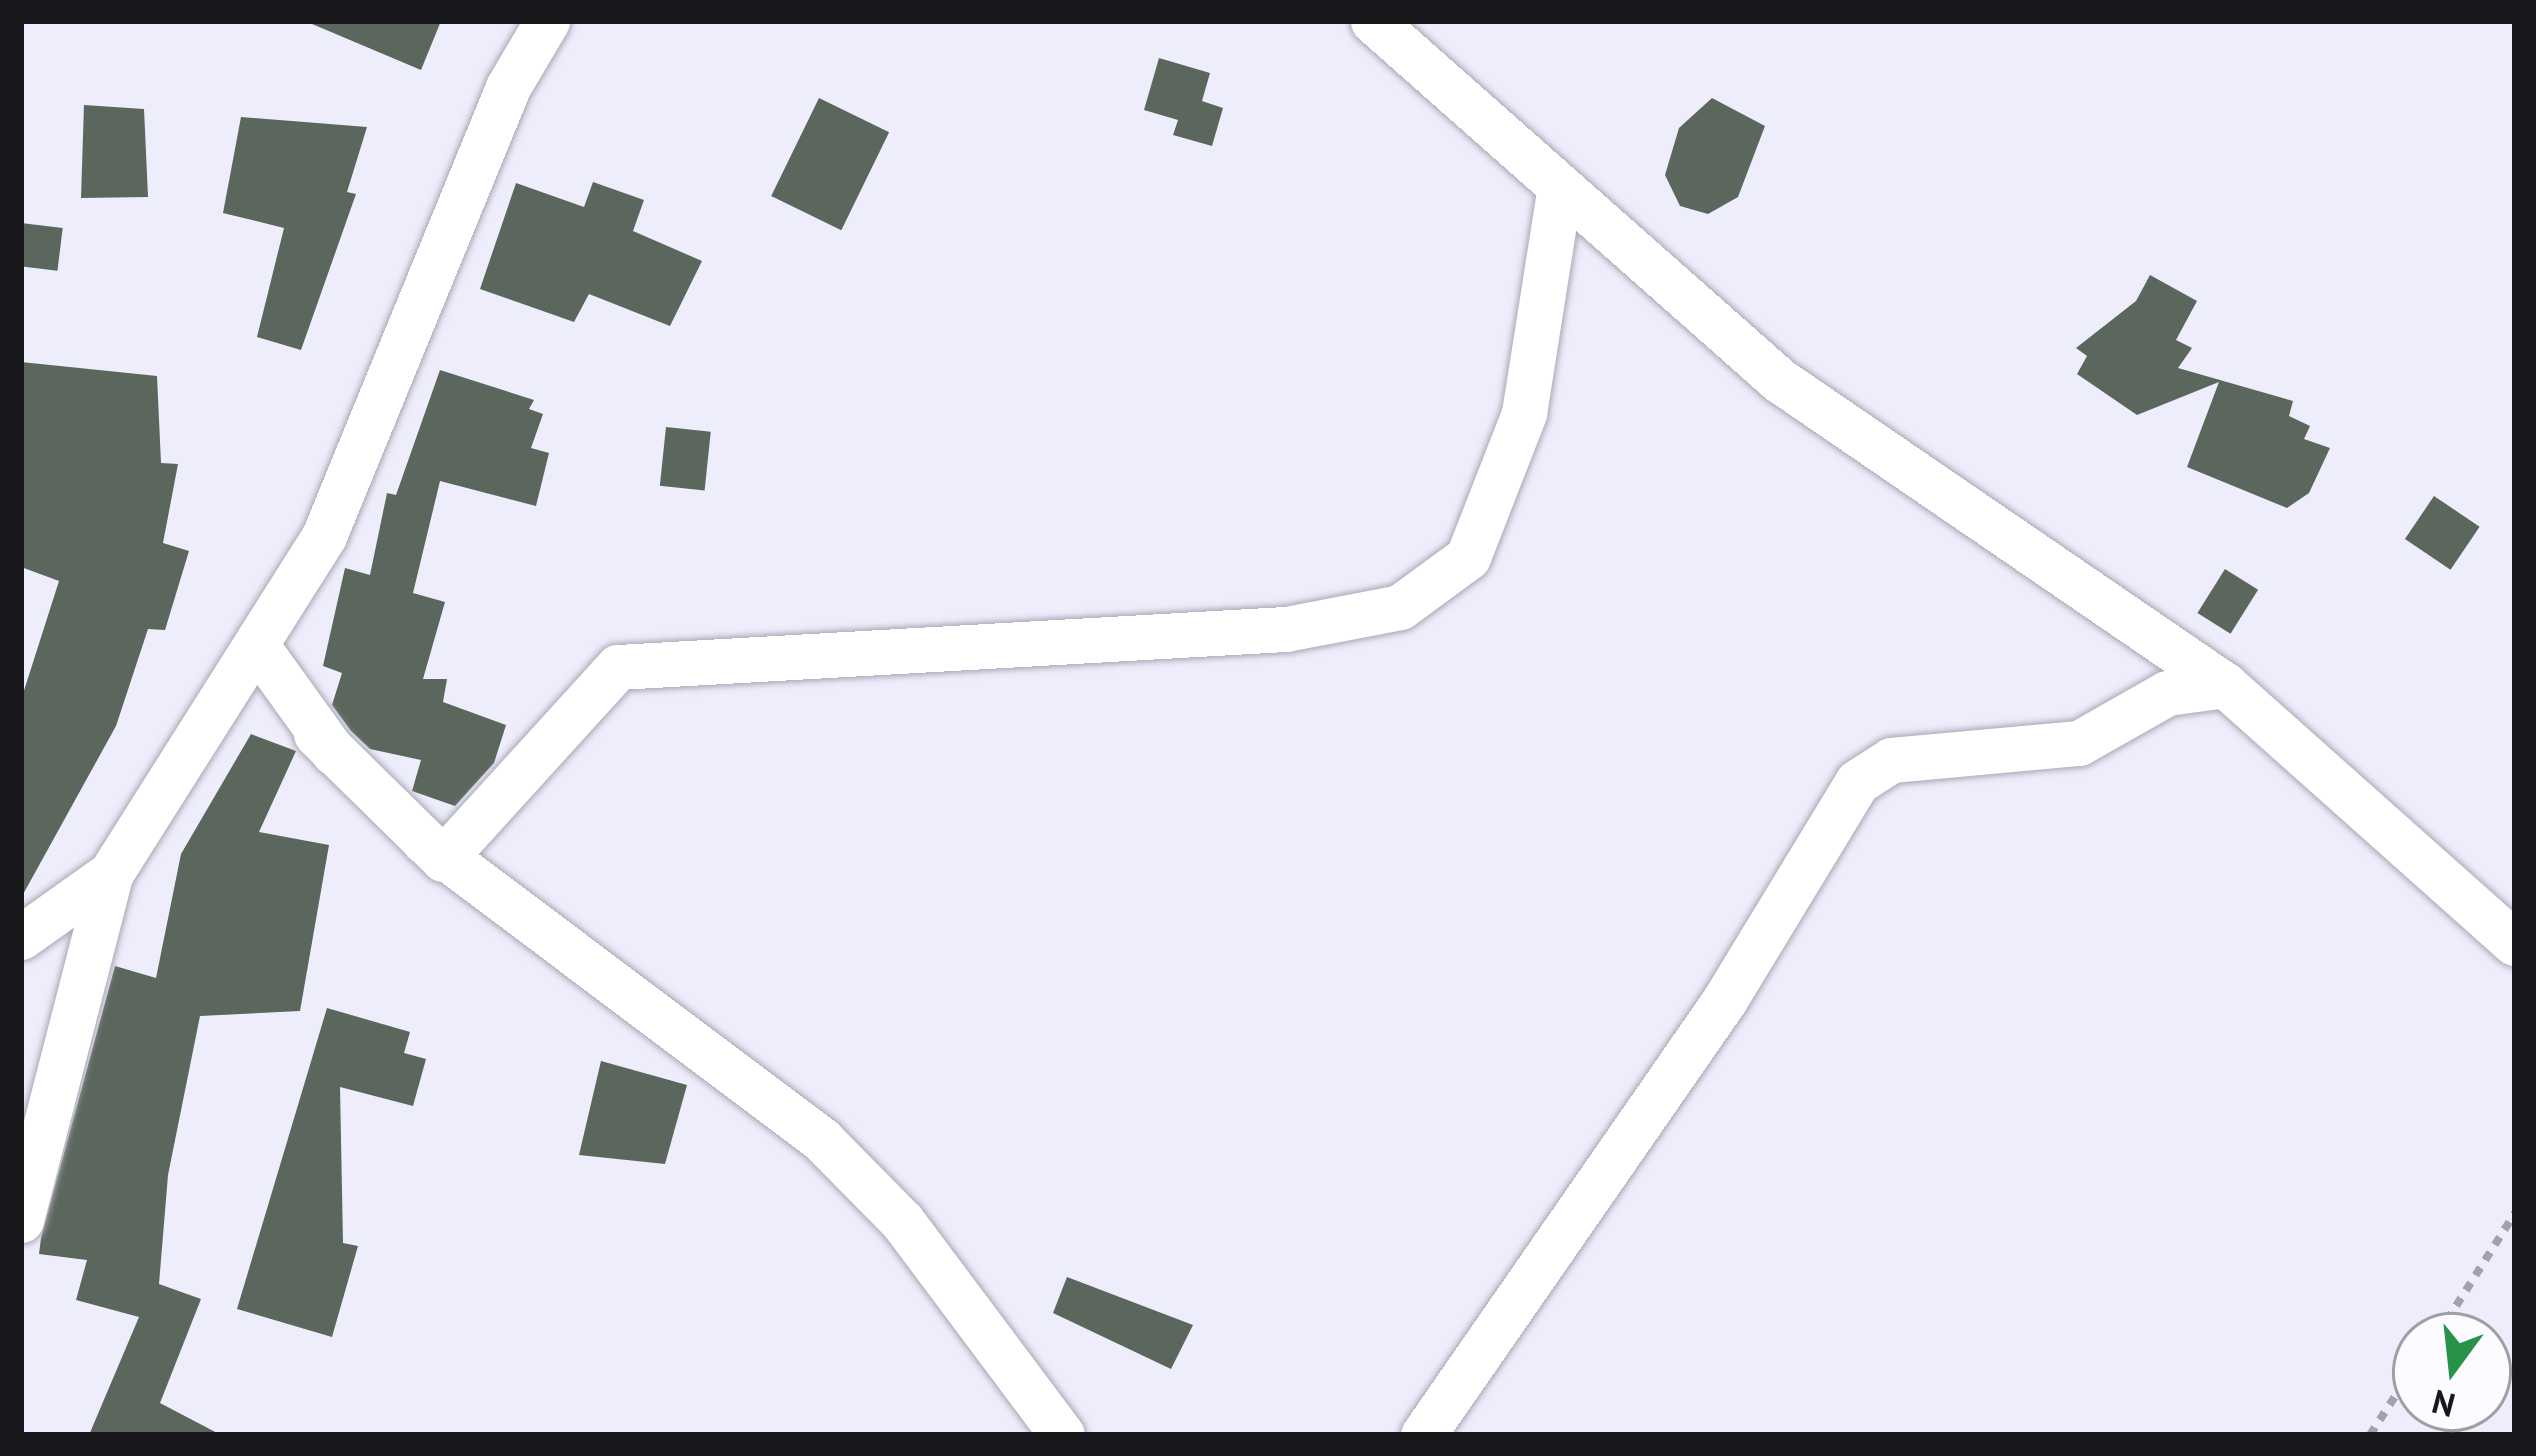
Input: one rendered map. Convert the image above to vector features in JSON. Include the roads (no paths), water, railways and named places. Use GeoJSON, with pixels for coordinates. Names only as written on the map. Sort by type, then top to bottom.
{"type":"FeatureCollection","features":[{"type":"Feature","properties":{"kind":"street"},"geometry":{"type":"LineString","coordinates":[[21,1220],[111,872],[259,649],[361,464],[508,87],[547,21]]}},
{"type":"Feature","properties":{"kind":"street"},"geometry":{"type":"LineString","coordinates":[[1373,21],[1779,380],[2225,686],[2515,944]]}},
{"type":"Feature","properties":{"kind":"street"},"geometry":{"type":"LineString","coordinates":[[443,859],[618,667],[1286,629],[1400,607],[1468,557],[1524,413],[1559,190]]}},
{"type":"Feature","properties":{"kind":"street"},"geometry":{"type":"LineString","coordinates":[[259,649],[316,734],[443,859],[822,1140],[902,1220],[1062,1435]]}},
{"type":"Feature","properties":{"kind":"street"},"geometry":{"type":"LineString","coordinates":[[1423,1435],[1724,1001],[1857,782],[1891,760],[2079,743],[2167,693],[2225,686]]}},
{"type":"Feature","properties":{"kind":"street"},"geometry":{"type":"LineString","coordinates":[[21,937],[111,872]]}}]}
